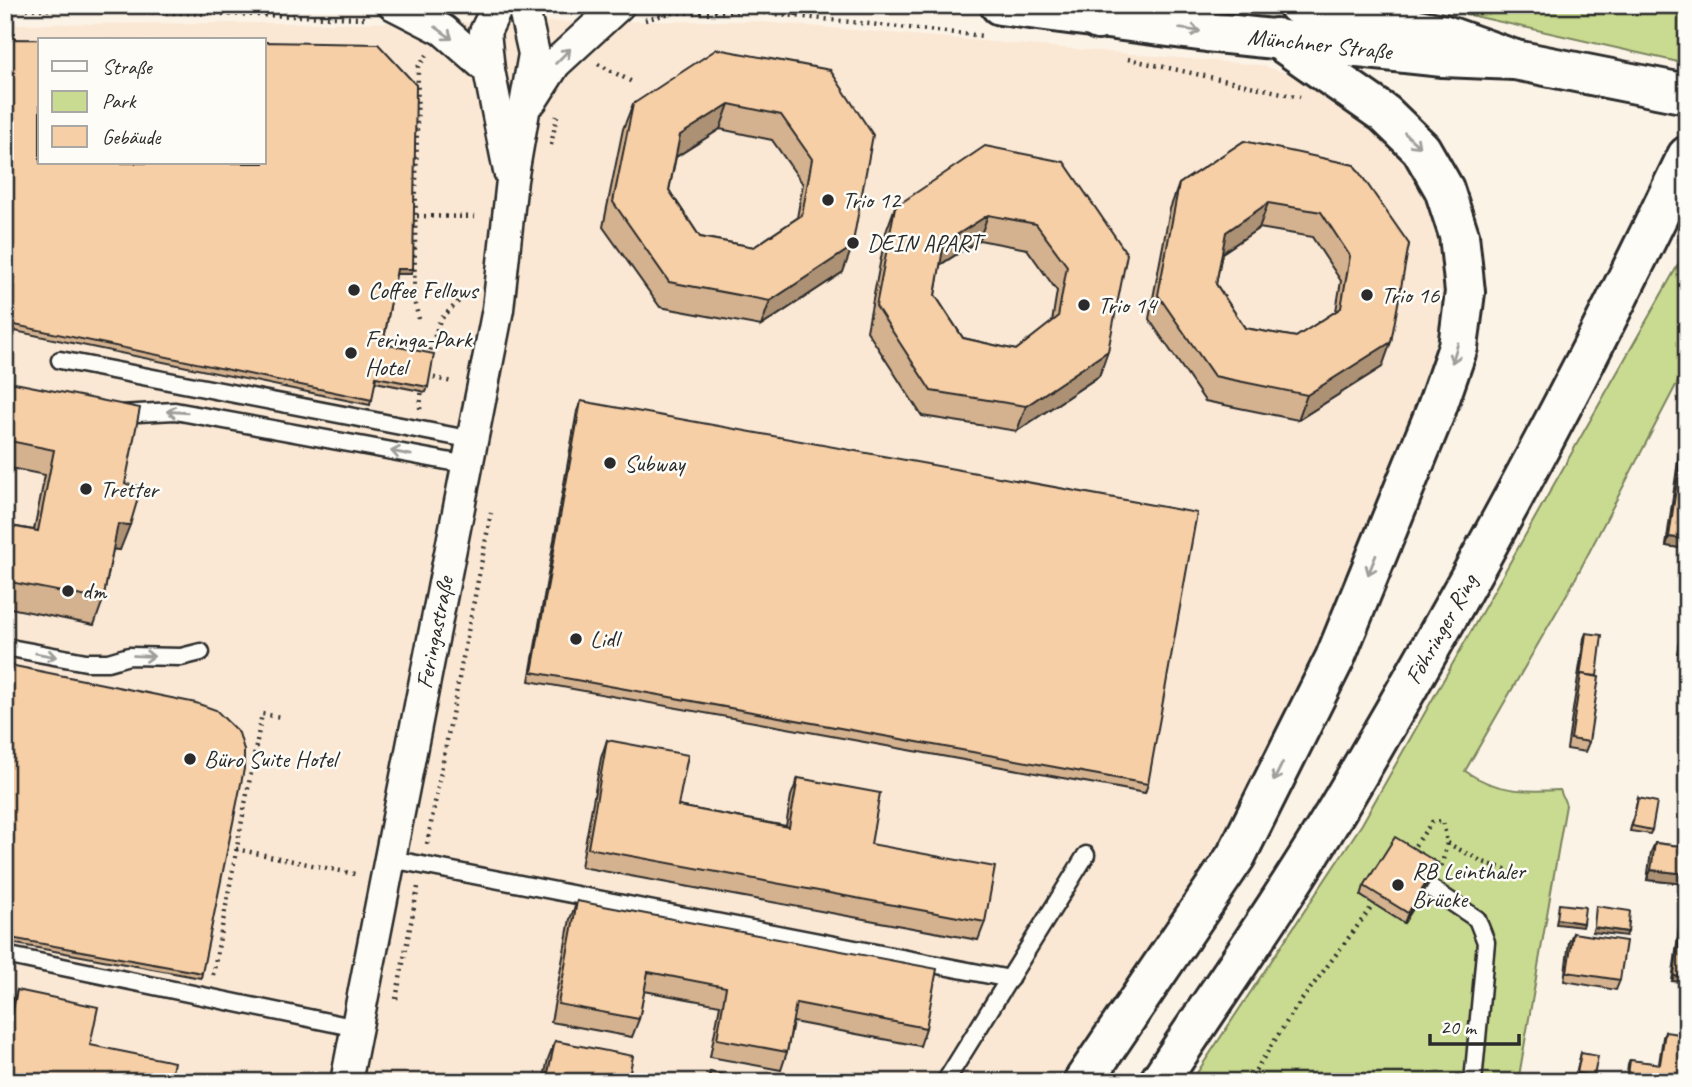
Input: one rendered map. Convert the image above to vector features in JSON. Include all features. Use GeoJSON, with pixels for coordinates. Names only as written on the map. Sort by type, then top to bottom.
{"type":"FeatureCollection","features":[{"type":"Feature","properties":{"kind":"main road","name":"Münchner Straße"},"geometry":{"type":"LineString","coordinates":[[1298,5],[1442,34],[1515,60],[1669,91]]}},
{"type":"Feature","properties":{"kind":"main road","name":"Münchner Straße"},"geometry":{"type":"LineString","coordinates":[[996,21],[1100,12],[1276,38],[1443,57],[1515,60]]}},
{"type":"Feature","properties":{"kind":"main road"},"geometry":{"type":"LineString","coordinates":[[1083,1082],[1236,856],[1335,658],[1436,410],[1458,347],[1465,292],[1459,234],[1444,190],[1421,149],[1385,114],[1276,38]]}},
{"type":"Feature","properties":{"kind":"main road","name":"Föhringer Ring"},"geometry":{"type":"LineString","coordinates":[[1159,1082],[1337,809],[1530,467],[1622,293],[1687,156]]}},
{"type":"Feature","properties":{"kind":"main road"},"geometry":{"type":"LineString","coordinates":[[1622,293],[1687,210]]}},
{"type":"Feature","properties":{"kind":"street","name":"Feringastraße"},"geometry":{"type":"LineString","coordinates":[[498,5],[485,32],[489,70],[512,180]]}},
{"type":"Feature","properties":{"kind":"street","name":"Feringastraße"},"geometry":{"type":"LineString","coordinates":[[346,1082],[471,453],[503,274],[512,180],[534,54],[523,5]]}},
{"type":"Feature","properties":{"kind":"street"},"geometry":{"type":"LineString","coordinates":[[386,12],[443,30],[489,70]]}},
{"type":"Feature","properties":{"kind":"street","name":"Feringastraße"},"geometry":{"type":"LineString","coordinates":[[524,113],[555,64],[628,14]]}},
{"type":"Feature","properties":{"kind":"lane"},"geometry":{"type":"LineString","coordinates":[[60,360],[471,453]]}},
{"type":"Feature","properties":{"kind":"lane"},"geometry":{"type":"LineString","coordinates":[[98,409],[125,415],[175,411],[471,453]]}},
{"type":"Feature","properties":{"kind":"lane"},"geometry":{"type":"LineString","coordinates":[[5,647],[86,662],[108,662],[129,656],[181,657],[201,652]]}},
{"type":"Feature","properties":{"kind":"lane"},"geometry":{"type":"LineString","coordinates":[[944,1082],[1086,855]]}},
{"type":"Feature","properties":{"kind":"lane"},"geometry":{"type":"LineString","coordinates":[[391,859],[1010,979]]}},
{"type":"Feature","properties":{"kind":"lane"},"geometry":{"type":"LineString","coordinates":[[1432,889],[1477,919],[1486,942],[1474,1082]]}},
{"type":"Feature","properties":{"kind":"lane"},"geometry":{"type":"LineString","coordinates":[[5,955],[208,997],[315,1012],[357,1028]]}},
{"type":"Feature","properties":{"kind":"path"},"geometry":{"type":"LineString","coordinates":[[796,16],[798,5]]}},
{"type":"Feature","properties":{"kind":"path"},"geometry":{"type":"LineString","coordinates":[[5,8],[178,14],[348,15],[386,12]]}},
{"type":"Feature","properties":{"kind":"path"},"geometry":{"type":"LineString","coordinates":[[628,14],[747,11],[796,16],[996,21]]}},
{"type":"Feature","properties":{"kind":"path"},"geometry":{"type":"LineString","coordinates":[[419,319],[414,302],[418,67],[431,49]]}},
{"type":"Feature","properties":{"kind":"path"},"geometry":{"type":"LineString","coordinates":[[1119,57],[1311,101]]}},
{"type":"Feature","properties":{"kind":"path"},"geometry":{"type":"LineString","coordinates":[[592,61],[634,83]]}},
{"type":"Feature","properties":{"kind":"path"},"geometry":{"type":"LineString","coordinates":[[415,216],[475,217]]}},
{"type":"Feature","properties":{"kind":"path"},"geometry":{"type":"LineString","coordinates":[[420,410],[423,376],[440,320],[466,294]]}},
{"type":"Feature","properties":{"kind":"path"},"geometry":{"type":"LineString","coordinates":[[423,376],[452,382]]}},
{"type":"Feature","properties":{"kind":"path"},"geometry":{"type":"LineString","coordinates":[[208,997],[262,714],[282,717]]}},
{"type":"Feature","properties":{"kind":"path"},"geometry":{"type":"LineString","coordinates":[[1406,860],[1432,822],[1443,821],[1447,843],[1432,889]]}},
{"type":"Feature","properties":{"kind":"path"},"geometry":{"type":"LineString","coordinates":[[1447,843],[1483,862],[1517,873]]}},
{"type":"Feature","properties":{"kind":"path"},"geometry":{"type":"LineString","coordinates":[[236,849],[355,874]]}},
{"type":"Feature","properties":{"kind":"path"},"geometry":{"type":"LineString","coordinates":[[1248,1082],[1295,1009],[1383,892]]}},
{"type":"Feature","properties":{"kind":"shaded area"},"geometry":{"type":"Polygon","coordinates":[[[751,21],[1261,65],[1333,88],[1409,155],[1454,256],[1434,393],[1225,849],[1070,1082],[5,1082],[5,24],[751,21]]]}},
{"type":"Feature","properties":{"kind":"green space"},"geometry":{"type":"Polygon","coordinates":[[[1426,5],[1687,5],[1687,64],[1426,5]]]}},
{"type":"Feature","properties":{"kind":"green space"},"geometry":{"type":"Polygon","coordinates":[[[1687,249],[1687,364],[1572,585],[1465,771],[1499,787],[1534,791],[1560,790],[1566,805],[1518,1082],[1191,1082],[1362,824],[1687,249]]]}},
{"type":"Feature","properties":{"kind":"building"},"geometry":{"type":"Polygon","coordinates":[[[5,39],[38,39],[38,164],[266,164],[266,42],[378,44],[416,85],[413,269],[397,269],[383,344],[434,354],[428,387],[376,377],[372,400],[5,323],[5,39]]]}},
{"type":"Feature","properties":{"kind":"building","name":"Trio 12"},"geometry":{"type":"Polygon","coordinates":[[[717,49],[830,70],[873,135],[852,247],[770,301],[669,282],[613,202],[633,104],[717,49]],[[729,104],[680,135],[669,190],[700,237],[754,247],[802,215],[812,159],[781,115],[729,104]]]}},
{"type":"Feature","properties":{"kind":"building","name":"Trio 16"},"geometry":{"type":"Polygon","coordinates":[[[1244,141],[1354,165],[1409,244],[1391,342],[1307,395],[1214,376],[1158,295],[1179,184],[1244,141]],[[1268,203],[1226,232],[1216,284],[1245,328],[1296,337],[1341,308],[1350,256],[1321,212],[1268,203]]]}},
{"type":"Feature","properties":{"kind":"building","name":"Trio 14"},"geometry":{"type":"Polygon","coordinates":[[[985,146],[1064,162],[1127,254],[1108,351],[1026,406],[931,391],[876,306],[895,207],[985,146]],[[988,215],[944,243],[935,295],[963,338],[1016,350],[1058,317],[1067,266],[1036,224],[988,215]]]}},
{"type":"Feature","properties":{"kind":"building"},"geometry":{"type":"Polygon","coordinates":[[[5,381],[140,408],[125,484],[136,485],[138,498],[130,525],[118,524],[103,600],[5,581],[5,525],[38,531],[54,450],[5,440],[5,381]]]}},
{"type":"Feature","properties":{"kind":"building"},"geometry":{"type":"Polygon","coordinates":[[[581,401],[1197,513],[1148,784],[532,672],[581,401]]]}},
{"type":"Feature","properties":{"kind":"building"},"geometry":{"type":"Polygon","coordinates":[[[1687,411],[1687,539],[1669,537],[1687,411]]]}},
{"type":"Feature","properties":{"kind":"building"},"geometry":{"type":"Polygon","coordinates":[[[1681,632],[1687,633],[1687,650],[1678,648],[1681,632]]]}},
{"type":"Feature","properties":{"kind":"building"},"geometry":{"type":"Polygon","coordinates":[[[1586,633],[1602,635],[1597,676],[1580,676],[1586,633]]]}},
{"type":"Feature","properties":{"kind":"building"},"geometry":{"type":"Polygon","coordinates":[[[5,664],[196,703],[216,710],[239,733],[244,750],[244,769],[202,973],[5,937],[5,664]]]}},
{"type":"Feature","properties":{"kind":"building"},"geometry":{"type":"Polygon","coordinates":[[[1581,674],[1599,677],[1589,742],[1571,739],[1581,674]]]}},
{"type":"Feature","properties":{"kind":"building"},"geometry":{"type":"Polygon","coordinates":[[[607,740],[688,755],[678,806],[789,827],[798,778],[880,793],[871,844],[995,867],[985,922],[588,848],[607,740]]]}},
{"type":"Feature","properties":{"kind":"building"},"geometry":{"type":"Polygon","coordinates":[[[1638,798],[1657,802],[1652,830],[1632,826],[1638,798]]]}},
{"type":"Feature","properties":{"kind":"building","name":"RB Leinthaler Brücke"},"geometry":{"type":"Polygon","coordinates":[[[1395,837],[1438,863],[1408,913],[1364,886],[1395,837]]]}},
{"type":"Feature","properties":{"kind":"building"},"geometry":{"type":"Polygon","coordinates":[[[1655,843],[1687,847],[1687,874],[1651,870],[1655,843]]]}},
{"type":"Feature","properties":{"kind":"building"},"geometry":{"type":"Polygon","coordinates":[[[577,901],[937,969],[926,1028],[796,1003],[787,1052],[717,1039],[726,987],[648,972],[639,1019],[558,1004],[577,901]]]}},
{"type":"Feature","properties":{"kind":"building"},"geometry":{"type":"Polygon","coordinates":[[[1559,904],[1585,907],[1583,923],[1557,919],[1559,904]]]}},
{"type":"Feature","properties":{"kind":"building"},"geometry":{"type":"Polygon","coordinates":[[[1596,906],[1630,911],[1628,932],[1594,927],[1596,906]]]}},
{"type":"Feature","properties":{"kind":"building"},"geometry":{"type":"Polygon","coordinates":[[[1683,908],[1687,908],[1687,977],[1674,976],[1683,908]]]}},
{"type":"Feature","properties":{"kind":"building"},"geometry":{"type":"Polygon","coordinates":[[[1573,933],[1626,941],[1620,980],[1567,972],[1573,933]]]}},
{"type":"Feature","properties":{"kind":"building"},"geometry":{"type":"Polygon","coordinates":[[[17,990],[98,1007],[90,1045],[174,1062],[170,1082],[5,1082],[5,1029],[9,1030],[17,990]]]}},
{"type":"Feature","properties":{"kind":"building"},"geometry":{"type":"Polygon","coordinates":[[[1665,1032],[1687,1035],[1687,1082],[1627,1082],[1630,1060],[1660,1064],[1665,1032]]]}},
{"type":"Feature","properties":{"kind":"building"},"geometry":{"type":"Polygon","coordinates":[[[555,1041],[633,1056],[628,1082],[546,1082],[555,1041]]]}},
{"type":"Feature","properties":{"kind":"building"},"geometry":{"type":"Polygon","coordinates":[[[1581,1053],[1598,1056],[1594,1076],[1577,1073],[1581,1053]]]}},
{"type":"Feature","properties":{"kind":"building"},"geometry":{"type":"Polygon","coordinates":[[[710,1072],[760,1082],[708,1082],[710,1072]]]}},
{"type":"Feature","properties":{"kind":"place","name":"Trio 12"},"geometry":{"type":"Point","coordinates":[828,200]}},
{"type":"Feature","properties":{"kind":"place","name":"DEIN APART"},"geometry":{"type":"Point","coordinates":[853,243]}},
{"type":"Feature","properties":{"kind":"place","name":"Coffee Fellows"},"geometry":{"type":"Point","coordinates":[354,290]}},
{"type":"Feature","properties":{"kind":"place","name":"Trio 16"},"geometry":{"type":"Point","coordinates":[1367,295]}},
{"type":"Feature","properties":{"kind":"place","name":"Trio 14"},"geometry":{"type":"Point","coordinates":[1084,305]}},
{"type":"Feature","properties":{"kind":"place","name":"Feringa-Park Hotel"},"geometry":{"type":"Point","coordinates":[351,353]}},
{"type":"Feature","properties":{"kind":"place","name":"Subway"},"geometry":{"type":"Point","coordinates":[610,463]}},
{"type":"Feature","properties":{"kind":"place","name":"Tretter"},"geometry":{"type":"Point","coordinates":[86,489]}},
{"type":"Feature","properties":{"kind":"place","name":"dm"},"geometry":{"type":"Point","coordinates":[68,591]}},
{"type":"Feature","properties":{"kind":"place","name":"Lidl"},"geometry":{"type":"Point","coordinates":[576,639]}},
{"type":"Feature","properties":{"kind":"place","name":"Büro Suite Hotel"},"geometry":{"type":"Point","coordinates":[190,759]}},
{"type":"Feature","properties":{"kind":"place","name":"RB Leinthaler Brücke"},"geometry":{"type":"Point","coordinates":[1398,885]}}]}
